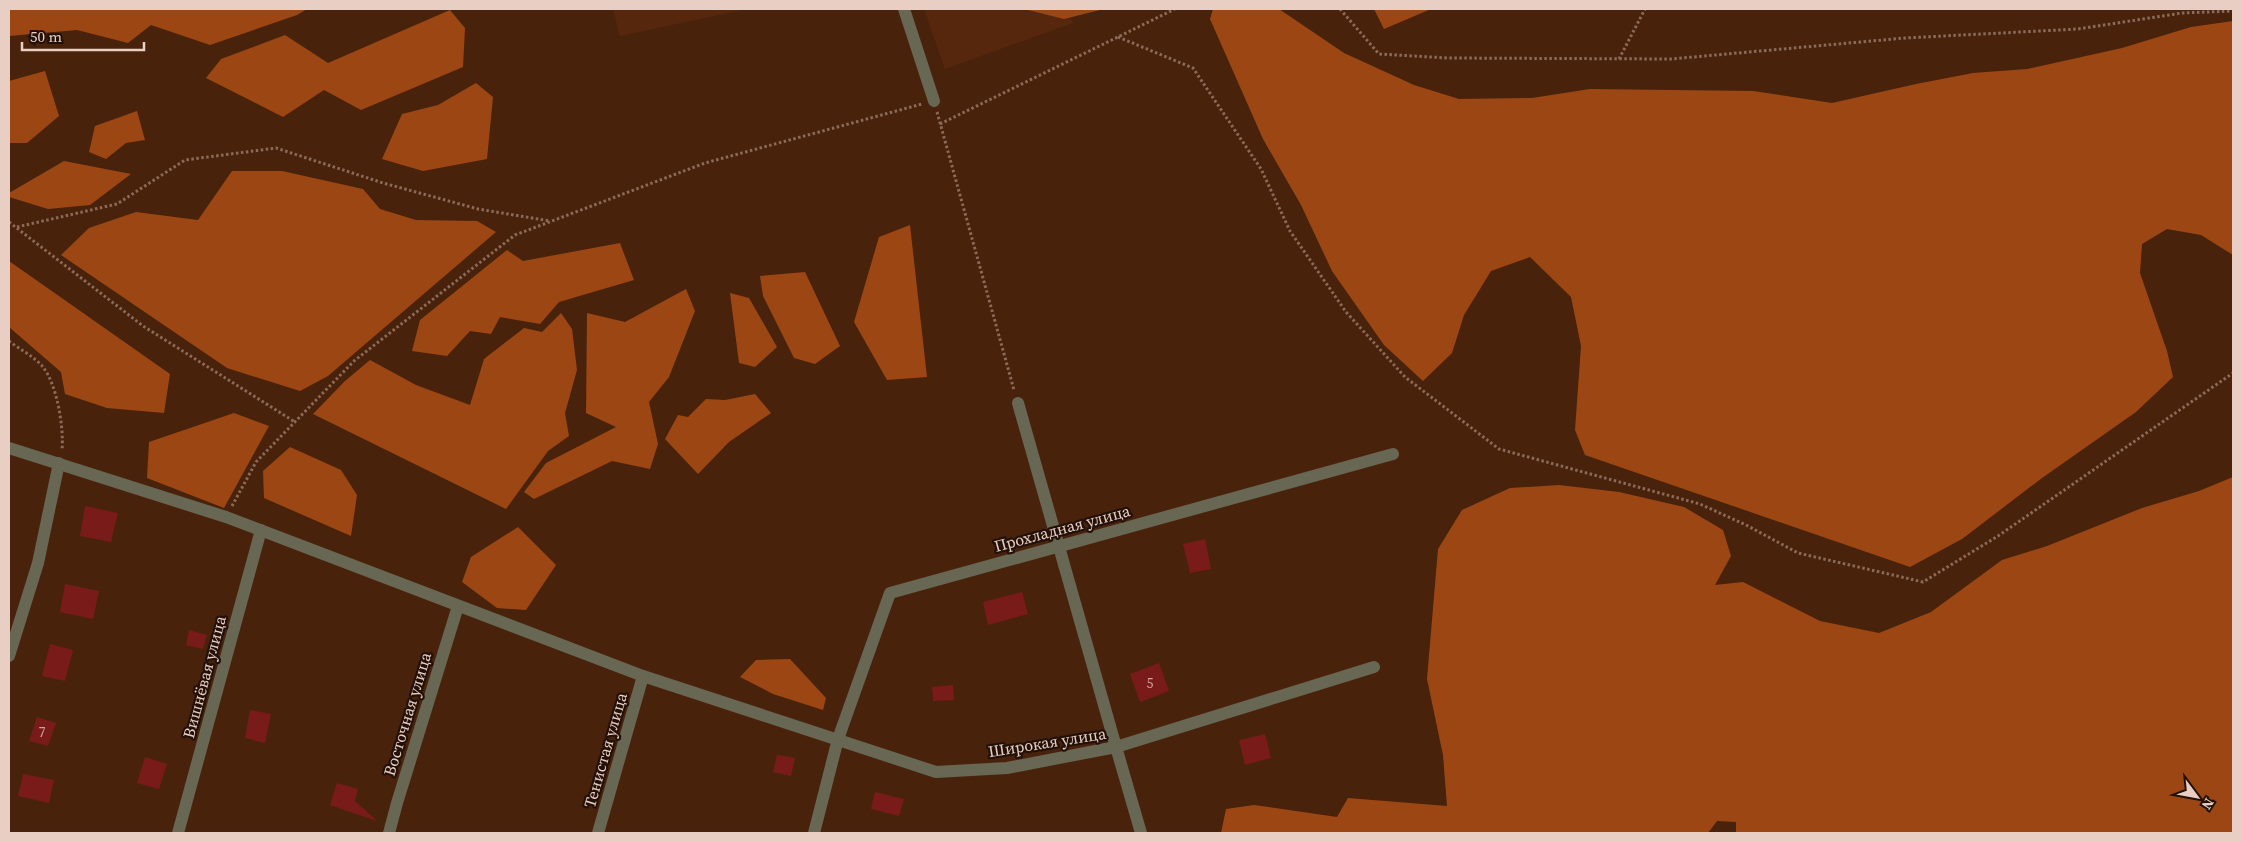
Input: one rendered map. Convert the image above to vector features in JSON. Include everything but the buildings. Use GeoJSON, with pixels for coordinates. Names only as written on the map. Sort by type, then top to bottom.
{"type":"FeatureCollection","features":[{"type":"Feature","properties":{"kind":"street"},"geometry":{"type":"LineString","coordinates":[[904,9],[934,101]]}},
{"type":"Feature","properties":{"kind":"street"},"geometry":{"type":"LineString","coordinates":[[1018,403],[1057,546],[1116,747],[1374,667]]}},
{"type":"Feature","properties":{"kind":"street","name":"Широкая улица"},"geometry":{"type":"LineString","coordinates":[[9,448],[226,517],[643,676],[936,772],[1006,768],[1116,747],[1141,833]]}},
{"type":"Feature","properties":{"kind":"street","name":"Прохладная улица"},"geometry":{"type":"LineString","coordinates":[[838,739],[890,593],[1393,454]]}},
{"type":"Feature","properties":{"kind":"street"},"geometry":{"type":"LineString","coordinates":[[9,656],[38,563],[59,463]]}},
{"type":"Feature","properties":{"kind":"street","name":"Вишнёвая улица"},"geometry":{"type":"LineString","coordinates":[[178,833],[261,530]]}},
{"type":"Feature","properties":{"kind":"street","name":"Восточная улица"},"geometry":{"type":"LineString","coordinates":[[390,833],[397,803],[458,606]]}},
{"type":"Feature","properties":{"kind":"street","name":"Тенистая улица"},"geometry":{"type":"LineString","coordinates":[[598,833],[643,676]]}},
{"type":"Feature","properties":{"kind":"street"},"geometry":{"type":"LineString","coordinates":[[814,833],[838,739]]}},
{"type":"Feature","properties":{"kind":"path"},"geometry":{"type":"LineString","coordinates":[[940,124],[1175,9]]}},
{"type":"Feature","properties":{"kind":"path"},"geometry":{"type":"LineString","coordinates":[[1340,9],[1379,54],[1448,58],[1619,59],[1671,59],[1905,38],[2078,28],[2182,13],[2233,10]]}},
{"type":"Feature","properties":{"kind":"path"},"geometry":{"type":"LineString","coordinates":[[1619,59],[1645,9]]}},
{"type":"Feature","properties":{"kind":"path"},"geometry":{"type":"LineString","coordinates":[[1118,37],[1193,68],[1261,169],[1290,231],[1346,312],[1405,377],[1499,449],[1700,504],[1746,525],[1798,554],[1923,582],[1998,536],[2233,373]]}},
{"type":"Feature","properties":{"kind":"path"},"geometry":{"type":"LineString","coordinates":[[226,517],[256,462],[354,360],[515,235],[705,163],[934,101],[1018,403]]}},
{"type":"Feature","properties":{"kind":"path"},"geometry":{"type":"LineString","coordinates":[[17,227],[117,204],[185,160],[276,148],[382,183],[478,209],[550,221]]}},
{"type":"Feature","properties":{"kind":"path"},"geometry":{"type":"LineString","coordinates":[[9,222],[142,326],[295,422]]}},
{"type":"Feature","properties":{"kind":"path"},"geometry":{"type":"LineString","coordinates":[[9,341],[42,365],[51,381],[57,396],[62,447],[59,463]]}},
{"type":"Feature","properties":{"kind":"shaded area"},"geometry":{"type":"Polygon","coordinates":[[[9,9],[307,9],[297,15],[210,45],[151,25],[128,43],[77,30],[9,36],[9,9]]]}},
{"type":"Feature","properties":{"kind":"shaded area"},"geometry":{"type":"Polygon","coordinates":[[[613,9],[747,9],[620,36],[613,9]]]}},
{"type":"Feature","properties":{"kind":"shaded area"},"geometry":{"type":"Polygon","coordinates":[[[924,9],[1066,9],[1073,23],[945,69],[924,9]]]}},
{"type":"Feature","properties":{"kind":"shaded area"},"geometry":{"type":"Polygon","coordinates":[[[1024,9],[1104,9],[1064,19],[1024,9]]]}},
{"type":"Feature","properties":{"kind":"shaded area"},"geometry":{"type":"Polygon","coordinates":[[[1213,9],[1279,9],[1344,53],[1414,85],[1459,99],[1532,98],[1590,89],[1753,91],[1832,103],[1973,73],[2027,69],[2122,48],[2191,27],[2233,21],[2233,255],[2201,235],[2167,229],[2142,244],[2140,273],[2167,351],[2173,377],[2136,412],[2042,478],[1962,539],[1910,567],[1585,455],[1575,430],[1581,346],[1571,297],[1530,257],[1491,271],[1464,315],[1452,353],[1423,381],[1384,345],[1332,271],[1301,205],[1263,139],[1210,19],[1213,9]]]}},
{"type":"Feature","properties":{"kind":"shaded area"},"geometry":{"type":"Polygon","coordinates":[[[1374,9],[1431,9],[1384,29],[1374,9]]]}},
{"type":"Feature","properties":{"kind":"shaded area"},"geometry":{"type":"Polygon","coordinates":[[[450,10],[465,28],[463,67],[361,110],[324,90],[283,117],[206,78],[221,59],[285,35],[328,63],[450,10]]]}},
{"type":"Feature","properties":{"kind":"shaded area"},"geometry":{"type":"Polygon","coordinates":[[[45,71],[59,116],[27,143],[9,143],[9,81],[45,71]]]}},
{"type":"Feature","properties":{"kind":"shaded area"},"geometry":{"type":"Polygon","coordinates":[[[476,83],[493,97],[487,159],[423,171],[382,159],[402,114],[438,105],[476,83]]]}},
{"type":"Feature","properties":{"kind":"shaded area"},"geometry":{"type":"Polygon","coordinates":[[[137,111],[145,140],[126,143],[106,159],[89,152],[95,126],[137,111]]]}},
{"type":"Feature","properties":{"kind":"shaded area"},"geometry":{"type":"Polygon","coordinates":[[[64,161],[131,174],[90,205],[48,209],[9,197],[9,193],[64,161]]]}},
{"type":"Feature","properties":{"kind":"shaded area"},"geometry":{"type":"Polygon","coordinates":[[[232,171],[282,171],[363,189],[380,209],[416,220],[477,221],[496,232],[328,376],[300,391],[227,368],[61,255],[89,228],[136,212],[198,220],[232,171]]]}},
{"type":"Feature","properties":{"kind":"shaded area"},"geometry":{"type":"Polygon","coordinates":[[[910,225],[927,377],[887,380],[854,322],[879,237],[910,225]]]}},
{"type":"Feature","properties":{"kind":"shaded area"},"geometry":{"type":"Polygon","coordinates":[[[620,243],[634,280],[559,302],[540,324],[500,317],[491,334],[470,331],[447,356],[412,351],[420,320],[507,250],[523,261],[620,243]]]}},
{"type":"Feature","properties":{"kind":"shaded area"},"geometry":{"type":"Polygon","coordinates":[[[9,261],[170,374],[164,413],[107,408],[65,394],[61,372],[9,327],[9,261]]]}},
{"type":"Feature","properties":{"kind":"shaded area"},"geometry":{"type":"Polygon","coordinates":[[[805,272],[840,346],[815,364],[794,358],[763,296],[760,276],[805,272]]]}},
{"type":"Feature","properties":{"kind":"shaded area"},"geometry":{"type":"Polygon","coordinates":[[[686,289],[695,311],[669,377],[649,402],[658,444],[650,469],[612,461],[534,499],[524,492],[546,463],[616,427],[586,413],[587,313],[625,322],[686,289]]]}},
{"type":"Feature","properties":{"kind":"shaded area"},"geometry":{"type":"Polygon","coordinates":[[[730,293],[749,298],[777,347],[755,367],[739,363],[730,293]]]}},
{"type":"Feature","properties":{"kind":"shaded area"},"geometry":{"type":"Polygon","coordinates":[[[561,313],[572,329],[577,370],[565,413],[569,436],[548,451],[506,509],[313,414],[345,381],[370,360],[416,385],[470,405],[484,359],[524,328],[542,332],[561,313]]]}},
{"type":"Feature","properties":{"kind":"shaded area"},"geometry":{"type":"Polygon","coordinates":[[[755,394],[771,413],[729,442],[698,474],[665,439],[678,415],[688,417],[706,399],[725,400],[755,394]]]}},
{"type":"Feature","properties":{"kind":"shaded area"},"geometry":{"type":"Polygon","coordinates":[[[234,413],[269,426],[224,508],[147,478],[149,442],[234,413]]]}},
{"type":"Feature","properties":{"kind":"shaded area"},"geometry":{"type":"Polygon","coordinates":[[[290,447],[341,470],[357,495],[351,536],[264,498],[263,471],[290,447]]]}},
{"type":"Feature","properties":{"kind":"shaded area"},"geometry":{"type":"Polygon","coordinates":[[[2233,477],[2233,833],[1736,833],[1736,822],[1717,821],[1708,833],[1221,833],[1226,809],[1254,805],[1337,817],[1348,798],[1447,806],[1443,755],[1427,679],[1438,549],[1462,510],[1510,488],[1559,485],[1619,492],[1684,507],[1723,530],[1731,556],[1715,585],[1743,582],[1820,621],[1879,633],[1931,612],[2002,560],[2047,546],[2142,508],[2199,491],[2233,477]]]}},
{"type":"Feature","properties":{"kind":"shaded area"},"geometry":{"type":"Polygon","coordinates":[[[518,527],[556,565],[526,610],[497,608],[462,582],[471,557],[518,527]]]}},
{"type":"Feature","properties":{"kind":"shaded area"},"geometry":{"type":"Polygon","coordinates":[[[790,659],[826,698],[823,710],[773,694],[740,677],[756,660],[790,659]]]}}]}
